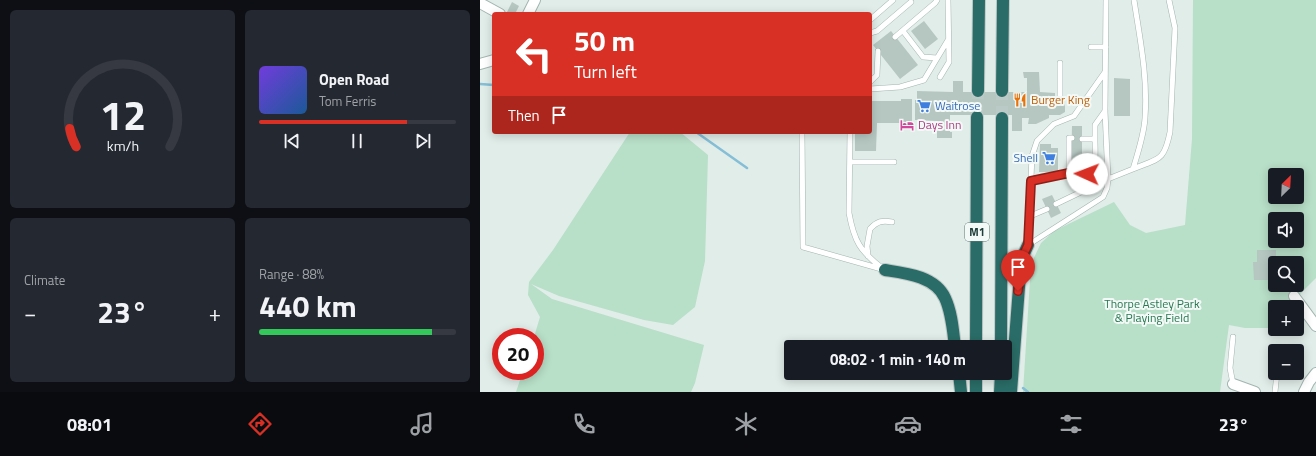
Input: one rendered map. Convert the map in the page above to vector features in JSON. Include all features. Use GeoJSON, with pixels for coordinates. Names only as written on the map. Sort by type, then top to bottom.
{"type":"FeatureCollection","features":[{"type":"Feature","properties":{"kind":"highway"},"geometry":{"type":"LineString","coordinates":[[978,91],[979,0]]}},
{"type":"Feature","properties":{"kind":"highway"},"geometry":{"type":"LineString","coordinates":[[1002,90],[1003,0]]}},
{"type":"Feature","properties":{"kind":"highway","name":"M1"},"geometry":{"type":"LineString","coordinates":[[976,340],[977,117]]}},
{"type":"Feature","properties":{"kind":"highway","name":"M1"},"geometry":{"type":"LineString","coordinates":[[1001,340],[1002,118]]}},
{"type":"Feature","properties":{"kind":"highway"},"geometry":{"type":"LineString","coordinates":[[1011,392],[1020,274],[1022,258],[1028,245]]}},
{"type":"Feature","properties":{"kind":"highway"},"geometry":{"type":"LineString","coordinates":[[885,270],[909,274],[924,279],[936,287],[945,296],[950,311],[954,340]]}},
{"type":"Feature","properties":{"kind":"highway"},"geometry":{"type":"LineString","coordinates":[[960,380],[961,392]]}},
{"type":"Feature","properties":{"kind":"highway"},"geometry":{"type":"LineString","coordinates":[[976,380],[976,392]]}},
{"type":"Feature","properties":{"kind":"highway"},"geometry":{"type":"LineString","coordinates":[[1000,380],[1000,392]]}},
{"type":"Feature","properties":{"kind":"street"},"geometry":{"type":"LineString","coordinates":[[529,12],[536,0]]}},
{"type":"Feature","properties":{"kind":"street"},"geometry":{"type":"LineString","coordinates":[[480,3],[496,12]]}},
{"type":"Feature","properties":{"kind":"street"},"geometry":{"type":"LineString","coordinates":[[480,64],[492,61]]}},
{"type":"Feature","properties":{"kind":"street"},"geometry":{"type":"LineString","coordinates":[[1294,296],[1296,300]]}},
{"type":"Feature","properties":{"kind":"street"},"geometry":{"type":"LineString","coordinates":[[1304,316],[1316,326]]}},
{"type":"Feature","properties":{"kind":"street"},"geometry":{"type":"LineString","coordinates":[[1304,392],[1309,382],[1316,374]]}},
{"type":"Feature","properties":{"kind":"street"},"geometry":{"type":"LineString","coordinates":[[1240,383],[1254,392]]}},
{"type":"Feature","properties":{"kind":"lane"},"geometry":{"type":"LineString","coordinates":[[872,18],[893,0]]}},
{"type":"Feature","properties":{"kind":"lane"},"geometry":{"type":"LineString","coordinates":[[895,37],[937,0]]}},
{"type":"Feature","properties":{"kind":"lane"},"geometry":{"type":"LineString","coordinates":[[940,77],[949,62],[948,0]]}},
{"type":"Feature","properties":{"kind":"lane"},"geometry":{"type":"LineString","coordinates":[[1028,245],[1103,197],[1107,188],[1108,178],[1105,111],[1106,0]]}},
{"type":"Feature","properties":{"kind":"lane"},"geometry":{"type":"LineString","coordinates":[[1133,169],[1145,119],[1146,75],[1134,0]]}},
{"type":"Feature","properties":{"kind":"lane"},"geometry":{"type":"LineString","coordinates":[[1056,204],[1108,178],[1161,158],[1167,147],[1170,132],[1175,28],[1169,0]]}},
{"type":"Feature","properties":{"kind":"lane"},"geometry":{"type":"LineString","coordinates":[[872,32],[877,31],[911,2]]}},
{"type":"Feature","properties":{"kind":"lane"},"geometry":{"type":"LineString","coordinates":[[903,31],[923,57],[937,58]]}},
{"type":"Feature","properties":{"kind":"lane"},"geometry":{"type":"LineString","coordinates":[[872,90],[900,87],[924,80],[948,40]]}},
{"type":"Feature","properties":{"kind":"lane"},"geometry":{"type":"LineString","coordinates":[[1091,47],[1106,47]]}},
{"type":"Feature","properties":{"kind":"lane"},"geometry":{"type":"LineString","coordinates":[[872,80],[877,75],[878,51]]}},
{"type":"Feature","properties":{"kind":"lane"},"geometry":{"type":"LineString","coordinates":[[1060,63],[1060,97]]}},
{"type":"Feature","properties":{"kind":"lane"},"geometry":{"type":"LineString","coordinates":[[1028,245],[1028,216],[1032,156],[1037,141],[1054,124],[1074,116],[1106,72]]}},
{"type":"Feature","properties":{"kind":"lane"},"geometry":{"type":"LineString","coordinates":[[1031,181],[1069,173],[1087,174],[1093,170],[1095,161],[1095,125],[1105,111]]}},
{"type":"Feature","properties":{"kind":"lane"},"geometry":{"type":"LineString","coordinates":[[802,134],[802,247],[885,270]]}},
{"type":"Feature","properties":{"kind":"lane"},"geometry":{"type":"LineString","coordinates":[[850,134],[849,213],[851,225],[860,248],[868,257],[885,270]]}},
{"type":"Feature","properties":{"kind":"lane"},"geometry":{"type":"LineString","coordinates":[[1069,173],[1069,138],[1072,138]]}},
{"type":"Feature","properties":{"kind":"lane"},"geometry":{"type":"LineString","coordinates":[[1082,139],[1095,138]]}},
{"type":"Feature","properties":{"kind":"lane"},"geometry":{"type":"LineString","coordinates":[[850,162],[894,162]]}},
{"type":"Feature","properties":{"kind":"lane"},"geometry":{"type":"LineString","coordinates":[[1028,216],[1046,209]]}},
{"type":"Feature","properties":{"kind":"lane"},"geometry":{"type":"LineString","coordinates":[[868,257],[867,246],[870,229],[879,221],[886,220],[892,222]]}},
{"type":"Feature","properties":{"kind":"lane"},"geometry":{"type":"LineString","coordinates":[[1233,337],[1230,368],[1240,383]]}},
{"type":"Feature","properties":{"kind":"lane"},"geometry":{"type":"LineString","coordinates":[[1275,392],[1276,380]]}},
{"type":"Feature","properties":{"kind":"green space","name":"Thorpe Astley Park & Playing Field"},"geometry":{"type":"Polygon","coordinates":[[[1193,0],[1316,0],[1316,278],[1304,290],[1304,256],[1268,256],[1268,292],[1302,292],[1294,300],[1268,300],[1268,328],[1245,328],[1229,325],[1220,392],[1023,392],[1031,264],[1041,243],[1054,231],[1114,202],[1130,225],[1146,233],[1185,225],[1192,139],[1193,0]]]}},
{"type":"Feature","properties":{"kind":"green space"},"geometry":{"type":"Polygon","coordinates":[[[629,134],[682,134],[708,155],[705,261],[695,307],[673,325],[644,320],[559,296],[531,284],[552,299],[704,345],[695,383],[691,392],[516,392],[520,380],[544,380],[544,328],[537,328],[540,317],[528,295],[529,282],[553,250],[629,134]]]}},
{"type":"Feature","properties":{"kind":"building"},"geometry":{"type":"Polygon","coordinates":[[[512,2],[519,6],[516,12],[507,12],[512,2]]]}},
{"type":"Feature","properties":{"kind":"building"},"geometry":{"type":"Polygon","coordinates":[[[924,21],[938,39],[925,49],[911,31],[924,21]]]}},
{"type":"Feature","properties":{"kind":"building"},"geometry":{"type":"Polygon","coordinates":[[[891,31],[918,65],[900,79],[873,45],[891,31]]]}},
{"type":"Feature","properties":{"kind":"building"},"geometry":{"type":"Polygon","coordinates":[[[1023,72],[1039,72],[1040,92],[1055,93],[1055,97],[1065,97],[1065,112],[1060,115],[1049,115],[1049,118],[1036,124],[1028,124],[1029,118],[1022,118],[1022,131],[1012,131],[1012,115],[950,115],[950,132],[952,132],[952,138],[937,138],[937,121],[915,120],[915,100],[917,100],[917,91],[953,92],[953,81],[963,81],[963,92],[1027,92],[1027,78],[1024,78],[1023,72]]]}},
{"type":"Feature","properties":{"kind":"building"},"geometry":{"type":"Polygon","coordinates":[[[1114,78],[1130,79],[1130,116],[1114,116],[1114,78]]]}},
{"type":"Feature","properties":{"kind":"building","name":"Days Inn"},"geometry":{"type":"Polygon","coordinates":[[[901,99],[912,99],[912,127],[902,127],[903,123],[877,123],[876,151],[855,151],[855,134],[872,134],[872,101],[901,101],[901,99]]]}},
{"type":"Feature","properties":{"kind":"building"},"geometry":{"type":"Polygon","coordinates":[[[1072,126],[1082,126],[1082,164],[1071,164],[1072,126]]]}},
{"type":"Feature","properties":{"kind":"building","name":"Shell"},"geometry":{"type":"Polygon","coordinates":[[[1040,144],[1051,144],[1051,148],[1058,148],[1058,172],[1039,172],[1040,144]]]}},
{"type":"Feature","properties":{"kind":"building"},"geometry":{"type":"Polygon","coordinates":[[[1052,195],[1061,213],[1051,218],[1042,199],[1052,195]]]}},
{"type":"Feature","properties":{"kind":"building"},"geometry":{"type":"Polygon","coordinates":[[[1257,250],[1276,250],[1276,256],[1268,256],[1268,280],[1254,280],[1253,262],[1257,262],[1257,250]]]}},
{"type":"Feature","properties":{"kind":"waterway"},"geometry":{"type":"LineString","coordinates":[[480,84],[492,85]]}},
{"type":"Feature","properties":{"kind":"waterway"},"geometry":{"type":"LineString","coordinates":[[699,134],[747,168]]}},
{"type":"Feature","properties":{"kind":"waterway"},"geometry":{"type":"LineString","coordinates":[[1023,388],[1028,392]]}},
{"type":"Feature","properties":{"kind":"tunnel"},"geometry":{"type":"LineString","coordinates":[[977,117],[978,91]]}},
{"type":"Feature","properties":{"kind":"tunnel"},"geometry":{"type":"LineString","coordinates":[[1002,91],[1002,118]]}},
{"type":"Feature","properties":{"kind":"place","name":"Burger King"},"geometry":{"type":"Point","coordinates":[1020,100]}},
{"type":"Feature","properties":{"kind":"place","name":"Waitrose"},"geometry":{"type":"Point","coordinates":[924,106]}},
{"type":"Feature","properties":{"kind":"place","name":"Days Inn"},"geometry":{"type":"Point","coordinates":[907,125]}},
{"type":"Feature","properties":{"kind":"place","name":"Shell"},"geometry":{"type":"Point","coordinates":[1049,158]}},
{"type":"Feature","properties":{"kind":"route"},"geometry":{"type":"LineString","coordinates":[[1018,291],[1022,258],[1028,245],[1028,216],[1031,181],[1069,173],[1087,174]]}}]}
